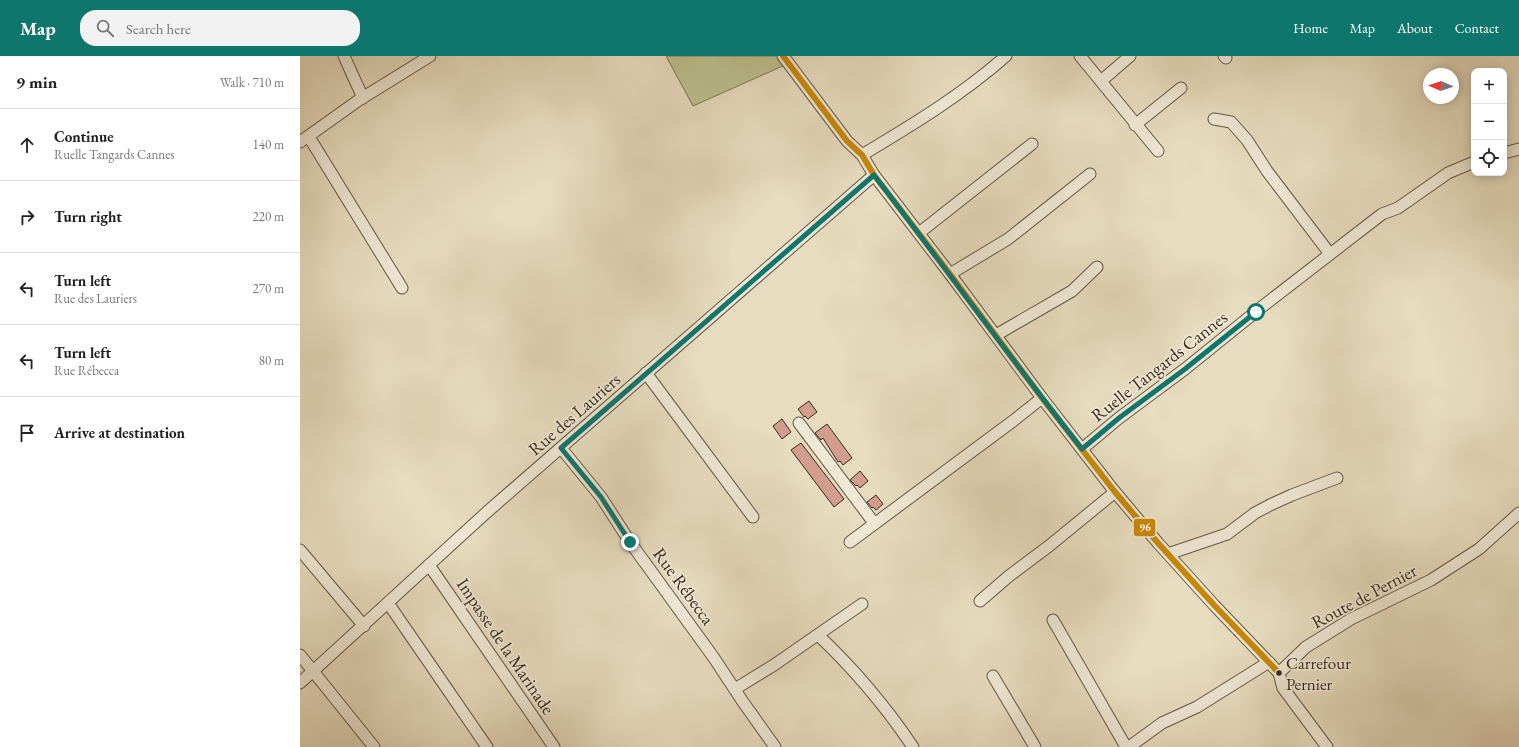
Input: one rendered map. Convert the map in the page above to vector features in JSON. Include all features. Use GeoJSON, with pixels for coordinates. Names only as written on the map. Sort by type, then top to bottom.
{"type":"FeatureCollection","features":[{"type":"Feature","properties":{"kind":"street"},"geometry":{"type":"LineString","coordinates":[[344,56],[363,98]]}},
{"type":"Feature","properties":{"kind":"street"},"geometry":{"type":"LineString","coordinates":[[402,288],[305,139],[332,118],[430,56]]}},
{"type":"Feature","properties":{"kind":"street"},"geometry":{"type":"LineString","coordinates":[[783,56],[847,141],[862,155],[874,175],[1042,398],[1115,492],[1214,605],[1279,673],[1283,688],[1326,747]]}},
{"type":"Feature","properties":{"kind":"street"},"geometry":{"type":"LineString","coordinates":[[862,155],[930,115],[992,69],[1006,56]]}},
{"type":"Feature","properties":{"kind":"street"},"geometry":{"type":"LineString","coordinates":[[1080,56],[1135,125],[1158,151]]}},
{"type":"Feature","properties":{"kind":"street"},"geometry":{"type":"LineString","coordinates":[[1101,81],[1130,56]]}},
{"type":"Feature","properties":{"kind":"street"},"geometry":{"type":"LineString","coordinates":[[1135,125],[1181,88]]}},
{"type":"Feature","properties":{"kind":"street"},"geometry":{"type":"LineString","coordinates":[[1214,120],[1231,122],[1247,140],[1267,171],[1330,254]]}},
{"type":"Feature","properties":{"kind":"street"},"geometry":{"type":"LineString","coordinates":[[919,233],[1032,144]]}},
{"type":"Feature","properties":{"kind":"street"},"geometry":{"type":"LineString","coordinates":[[1507,152],[1519,148]]}},
{"type":"Feature","properties":{"kind":"street","name":"Ruelle Tangards Cannes"},"geometry":{"type":"LineString","coordinates":[[1082,449],[1119,418],[1185,369],[1382,214],[1398,208],[1448,173],[1471,163]]}},
{"type":"Feature","properties":{"kind":"street"},"geometry":{"type":"LineString","coordinates":[[950,274],[1008,239],[1090,174]]}},
{"type":"Feature","properties":{"kind":"street","name":"Rue des Lauriers"},"geometry":{"type":"LineString","coordinates":[[300,683],[487,512],[874,175]]}},
{"type":"Feature","properties":{"kind":"street"},"geometry":{"type":"LineString","coordinates":[[996,336],[1072,291],[1097,267]]}},
{"type":"Feature","properties":{"kind":"street"},"geometry":{"type":"LineString","coordinates":[[646,373],[752,517]]}},
{"type":"Feature","properties":{"kind":"street"},"geometry":{"type":"LineString","coordinates":[[850,542],[1042,398]]}},
{"type":"Feature","properties":{"kind":"street"},"geometry":{"type":"LineString","coordinates":[[799,423],[874,523]]}},
{"type":"Feature","properties":{"kind":"street","name":"Rue Rébecca"},"geometry":{"type":"LineString","coordinates":[[561,448],[601,497],[630,542],[714,658],[775,747]]}},
{"type":"Feature","properties":{"kind":"street"},"geometry":{"type":"LineString","coordinates":[[1168,554],[1227,534],[1255,513],[1270,505],[1337,478]]}},
{"type":"Feature","properties":{"kind":"street"},"geometry":{"type":"LineString","coordinates":[[980,601],[1009,576],[1049,546],[1115,492]]}},
{"type":"Feature","properties":{"kind":"street","name":"Route de Pernier"},"geometry":{"type":"LineString","coordinates":[[1279,673],[1306,647],[1351,619],[1431,580],[1479,549],[1519,513]]}},
{"type":"Feature","properties":{"kind":"street"},"geometry":{"type":"LineString","coordinates":[[300,550],[364,626]]}},
{"type":"Feature","properties":{"kind":"street","name":"Impasse de la Marinade"},"geometry":{"type":"LineString","coordinates":[[429,565],[554,747]]}},
{"type":"Feature","properties":{"kind":"street"},"geometry":{"type":"LineString","coordinates":[[388,603],[487,747]]}},
{"type":"Feature","properties":{"kind":"street"},"geometry":{"type":"LineString","coordinates":[[735,689],[818,635],[862,604]]}},
{"type":"Feature","properties":{"kind":"street"},"geometry":{"type":"LineString","coordinates":[[1053,620],[1128,747],[1162,723],[1197,707],[1269,662]]}},
{"type":"Feature","properties":{"kind":"street"},"geometry":{"type":"LineString","coordinates":[[818,635],[833,648],[883,706],[913,747]]}},
{"type":"Feature","properties":{"kind":"street"},"geometry":{"type":"LineString","coordinates":[[300,655],[374,747]]}},
{"type":"Feature","properties":{"kind":"street"},"geometry":{"type":"LineString","coordinates":[[993,676],[1034,747]]}},
{"type":"Feature","properties":{"kind":"green space"},"geometry":{"type":"Polygon","coordinates":[[[666,56],[778,56],[785,65],[693,106],[666,56]]]}},
{"type":"Feature","properties":{"kind":"building"},"geometry":{"type":"Polygon","coordinates":[[[809,401],[817,412],[808,419],[805,416],[804,417],[798,409],[809,401]]]}},
{"type":"Feature","properties":{"kind":"building"},"geometry":{"type":"Polygon","coordinates":[[[782,419],[791,432],[782,439],[773,426],[782,419]]]}},
{"type":"Feature","properties":{"kind":"building"},"geometry":{"type":"Polygon","coordinates":[[[827,424],[852,458],[843,465],[840,461],[838,462],[823,438],[821,440],[815,433],[827,424]]]}},
{"type":"Feature","properties":{"kind":"building"},"geometry":{"type":"Polygon","coordinates":[[[801,443],[844,499],[834,507],[791,450],[801,443]]]}},
{"type":"Feature","properties":{"kind":"building"},"geometry":{"type":"Polygon","coordinates":[[[860,471],[868,481],[860,488],[850,480],[860,471]]]}},
{"type":"Feature","properties":{"kind":"building"},"geometry":{"type":"Polygon","coordinates":[[[876,495],[883,504],[876,510],[867,502],[876,495]]]}},
{"type":"Feature","properties":{"kind":"transit line","name":"96"},"geometry":{"type":"LineString","coordinates":[[783,56],[847,141],[862,155],[874,175],[1042,398],[1115,492],[1158,543],[1214,605],[1279,673]]}},
{"type":"Feature","properties":{"kind":"place","name":"Carrefour Pernier"},"geometry":{"type":"Point","coordinates":[1279,673]}},
{"type":"Feature","properties":{"kind":"route"},"geometry":{"type":"LineString","coordinates":[[630,542],[601,497],[578,471],[561,448],[874,175],[1082,449],[1119,418],[1185,369],[1256,312]]}}]}
